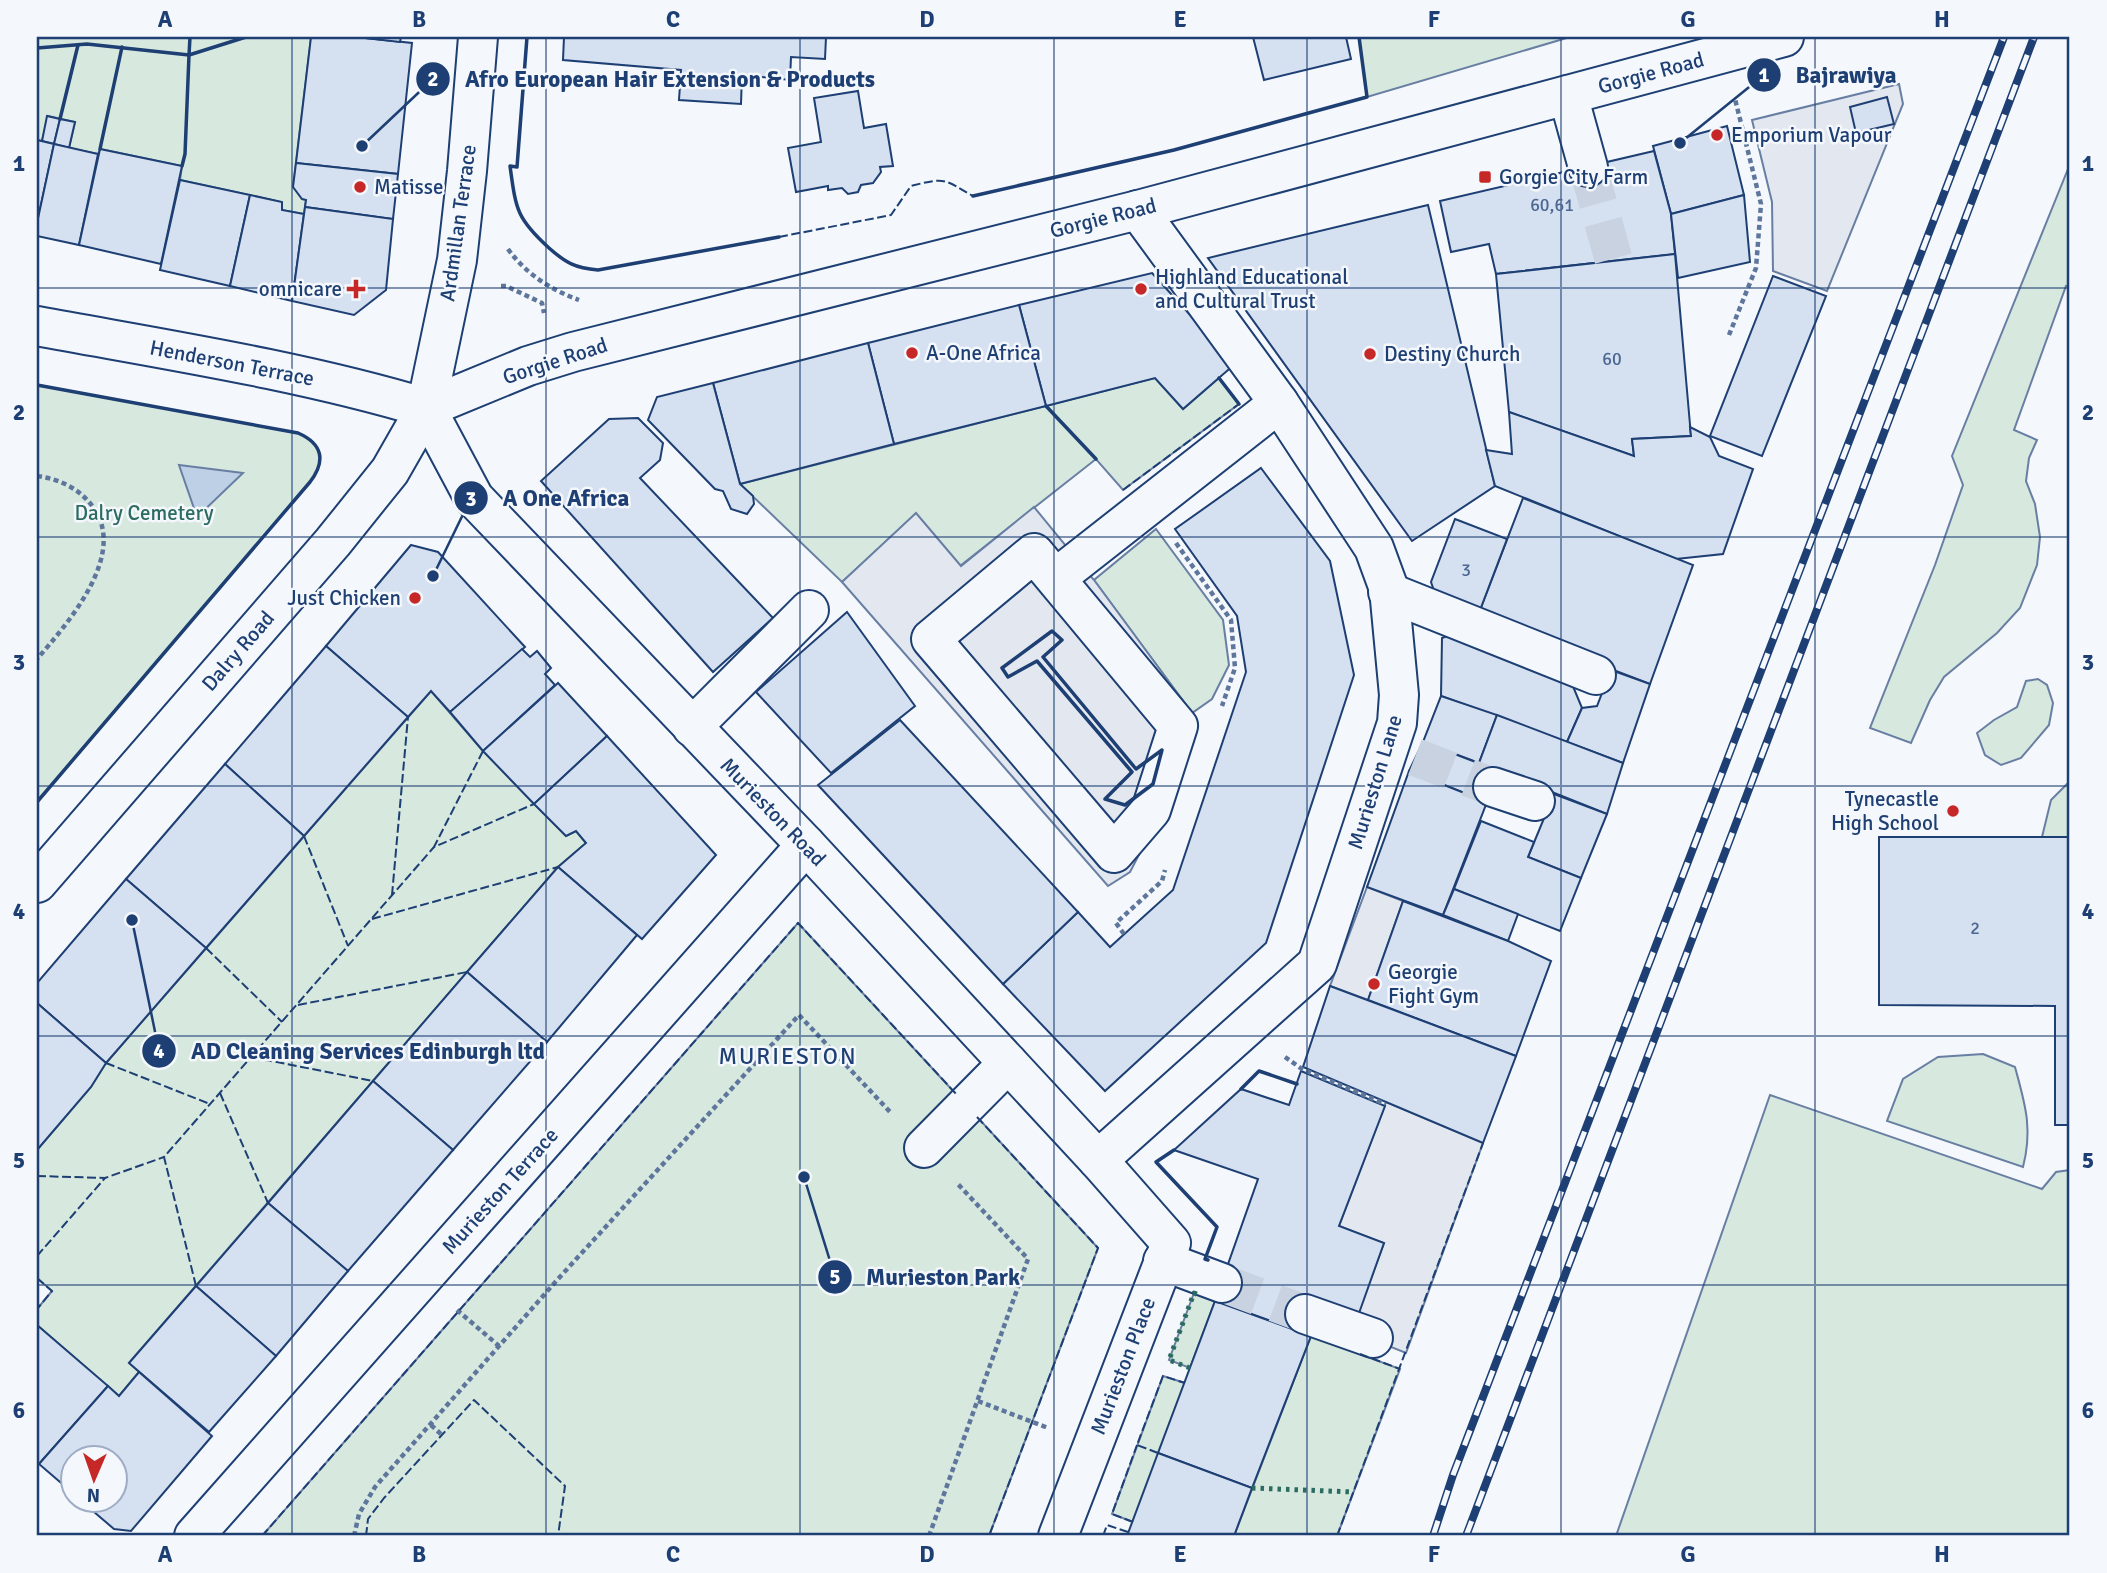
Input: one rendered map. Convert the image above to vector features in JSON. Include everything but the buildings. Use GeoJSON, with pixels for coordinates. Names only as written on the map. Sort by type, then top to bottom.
{"type":"FeatureCollection","features":[{"type":"Feature","properties":{"kind":"street","name":"Ardmillan Terrace"},"geometry":{"type":"LineString","coordinates":[[426,408],[452,284],[467,171],[478,37]]}},
{"type":"Feature","properties":{"kind":"street","name":"Gorgie Road"},"geometry":{"type":"LineString","coordinates":[[426,408],[556,357],[930,260],[1138,210],[1568,95],[1722,45],[1784,37]]}},
{"type":"Feature","properties":{"kind":"street"},"geometry":{"type":"LineString","coordinates":[[1568,95],[1588,167]]}},
{"type":"Feature","properties":{"kind":"street","name":"Murieston Lane"},"geometry":{"type":"LineString","coordinates":[[1098,1160],[1317,964],[1402,752],[1396,723],[1399,695],[1388,593],[1374,548],[1279,403],[1138,210]]}},
{"type":"Feature","properties":{"kind":"street","name":"Henderson Terrace"},"geometry":{"type":"LineString","coordinates":[[37,326],[285,371],[366,390],[426,408]]}},
{"type":"Feature","properties":{"kind":"street"},"geometry":{"type":"LineString","coordinates":[[1056,578],[1279,403]]}},
{"type":"Feature","properties":{"kind":"street","name":"Murieston Road"},"geometry":{"type":"LineString","coordinates":[[426,408],[474,498],[806,845],[1098,1160],[1136,1206]]}},
{"type":"Feature","properties":{"kind":"street","name":"Dalry Road"},"geometry":{"type":"LineString","coordinates":[[37,883],[333,542],[390,471],[426,408]]}},
{"type":"Feature","properties":{"kind":"street"},"geometry":{"type":"LineString","coordinates":[[1034,553],[1056,578],[1178,726],[1151,810],[1114,853],[931,639],[1034,553]]}},
{"type":"Feature","properties":{"kind":"street"},"geometry":{"type":"LineString","coordinates":[[1388,593],[1596,675]]}},
{"type":"Feature","properties":{"kind":"street"},"geometry":{"type":"LineString","coordinates":[[692,727],[809,610]]}},
{"type":"Feature","properties":{"kind":"street"},"geometry":{"type":"LineString","coordinates":[[1493,787],[1535,801]]}},
{"type":"Feature","properties":{"kind":"street","name":"Murieston Terrace"},"geometry":{"type":"LineString","coordinates":[[194,1536],[806,845]]}},
{"type":"Feature","properties":{"kind":"street"},"geometry":{"type":"LineString","coordinates":[[924,1148],[1008,1063]]}},
{"type":"Feature","properties":{"kind":"street","name":"Murieston Place"},"geometry":{"type":"LineString","coordinates":[[1058,1536],[1171,1242],[1136,1206]]}},
{"type":"Feature","properties":{"kind":"street"},"geometry":{"type":"LineString","coordinates":[[1163,1261],[1222,1283]]}},
{"type":"Feature","properties":{"kind":"street"},"geometry":{"type":"LineString","coordinates":[[1306,1314],[1373,1338]]}},
{"type":"Feature","properties":{"kind":"path"},"geometry":{"type":"LineString","coordinates":[[1722,45],[1761,204],[1756,268],[1729,335]]}},
{"type":"Feature","properties":{"kind":"path"},"geometry":{"type":"LineString","coordinates":[[502,240],[516,261],[549,287],[589,303]]}},
{"type":"Feature","properties":{"kind":"path"},"geometry":{"type":"LineString","coordinates":[[452,284],[506,286],[542,303],[556,357]]}},
{"type":"Feature","properties":{"kind":"path"},"geometry":{"type":"LineString","coordinates":[[37,476],[68,485],[87,499],[98,514],[104,533],[103,554],[97,573],[75,611],[37,659]]}},
{"type":"Feature","properties":{"kind":"path"},"geometry":{"type":"LineString","coordinates":[[1149,505],[1231,620]]}},
{"type":"Feature","properties":{"kind":"path"},"geometry":{"type":"LineString","coordinates":[[354,1536],[359,1514],[375,1487],[567,1269],[799,1014],[1028,1259],[929,1536]]}},
{"type":"Feature","properties":{"kind":"path"},"geometry":{"type":"LineString","coordinates":[[1245,1028],[1302,1069],[1385,1104]]}},
{"type":"Feature","properties":{"kind":"path"},"geometry":{"type":"LineString","coordinates":[[978,1401],[1093,1445]]}},
{"type":"Feature","properties":{"kind":"path"},"geometry":{"type":"LineString","coordinates":[[431,1424],[442,1435]]}},
{"type":"Feature","properties":{"kind":"green space"},"geometry":{"type":"Polygon","coordinates":[[[37,37],[311,37],[293,187],[306,200],[304,214],[282,210],[281,202],[180,180],[182,166],[100,149],[98,154],[69,148],[75,122],[48,116],[42,141],[37,140],[37,37]]]}},
{"type":"Feature","properties":{"kind":"green space"},"geometry":{"type":"Polygon","coordinates":[[[1359,37],[1570,37],[1367,97],[1359,37]]]}},
{"type":"Feature","properties":{"kind":"green space"},"geometry":{"type":"Polygon","coordinates":[[[2070,164],[2070,287],[2066,286],[2014,430],[2037,440],[2029,458],[2026,481],[2035,504],[2040,537],[2037,565],[2020,608],[1997,633],[1944,677],[1930,700],[1911,743],[1870,728],[1935,565],[1963,485],[1952,456],[2070,164]]]}},
{"type":"Feature","properties":{"kind":"green space"},"geometry":{"type":"Polygon","coordinates":[[[1155,378],[1183,409],[1219,378],[1239,404],[1123,490],[1096,459],[960,566],[916,514],[842,582],[740,484],[1155,378]]]}},
{"type":"Feature","properties":{"kind":"green space","name":"Dalry Cemetery"},"geometry":{"type":"Polygon","coordinates":[[[37,385],[298,433],[313,442],[320,460],[310,482],[37,802],[37,385]]]}},
{"type":"Feature","properties":{"kind":"green space"},"geometry":{"type":"Polygon","coordinates":[[[1156,529],[1223,620],[1229,665],[1212,699],[1192,713],[1094,580],[1156,529]]]}},
{"type":"Feature","properties":{"kind":"green space"},"geometry":{"type":"Polygon","coordinates":[[[2038,679],[2047,685],[2053,703],[2049,725],[2021,758],[2001,765],[1985,755],[1977,733],[2017,707],[2026,681],[2038,679]]]}},
{"type":"Feature","properties":{"kind":"green space"},"geometry":{"type":"Polygon","coordinates":[[[431,691],[483,751],[566,836],[576,831],[586,843],[558,867],[129,1363],[139,1372],[119,1396],[37,1325],[37,1309],[52,1291],[37,1278],[37,1150],[91,1087],[106,1063],[431,691]]]}},
{"type":"Feature","properties":{"kind":"green space"},"geometry":{"type":"Polygon","coordinates":[[[2070,781],[2070,837],[2042,837],[2051,800],[2070,781]]]}},
{"type":"Feature","properties":{"kind":"green space"},"geometry":{"type":"Polygon","coordinates":[[[798,923],[1098,1248],[989,1536],[262,1536],[798,923]]]}},
{"type":"Feature","properties":{"kind":"green space"},"geometry":{"type":"Polygon","coordinates":[[[1983,1054],[2015,1067],[2025,1105],[2027,1128],[2023,1167],[1887,1121],[1903,1079],[1938,1057],[1983,1054]]]}},
{"type":"Feature","properties":{"kind":"green space"},"geometry":{"type":"Polygon","coordinates":[[[1770,1095],[2042,1189],[2056,1172],[2070,1170],[2070,1536],[1616,1536],[1770,1095]]]}},
{"type":"Feature","properties":{"kind":"green space"},"geometry":{"type":"Polygon","coordinates":[[[1194,1293],[1215,1301],[1190,1368],[1169,1360],[1194,1293]]]}},
{"type":"Feature","properties":{"kind":"green space"},"geometry":{"type":"Polygon","coordinates":[[[1311,1336],[1400,1369],[1337,1536],[1234,1536],[1311,1336]]]}},
{"type":"Feature","properties":{"kind":"green space"},"geometry":{"type":"Polygon","coordinates":[[[1163,1376],[1185,1383],[1133,1522],[1112,1514],[1163,1376]]]}},
{"type":"Feature","properties":{"kind":"shaded area"},"geometry":{"type":"Polygon","coordinates":[[[1899,84],[1903,104],[1827,291],[1773,271],[1772,202],[1752,120],[1899,84]]]}},
{"type":"Feature","properties":{"kind":"shaded area"},"geometry":{"type":"Polygon","coordinates":[[[1034,507],[1094,580],[1192,713],[1157,820],[1130,872],[1108,886],[842,582],[916,513],[961,566],[1034,507]]]}},
{"type":"Feature","properties":{"kind":"shaded area"},"geometry":{"type":"Polygon","coordinates":[[[1367,887],[1403,901],[1368,1000],[1330,986],[1367,887]]]}},
{"type":"Feature","properties":{"kind":"shaded area"},"geometry":{"type":"Polygon","coordinates":[[[1386,1102],[1483,1143],[1406,1353],[1351,1331],[1384,1243],[1339,1226],[1386,1102]]]}},
{"type":"Feature","properties":{"kind":"water"},"geometry":{"type":"Polygon","coordinates":[[[179,465],[243,473],[197,517],[179,465]]]}},
{"type":"Feature","properties":{"kind":"tunnel"},"geometry":{"type":"LineString","coordinates":[[1588,167],[1614,261]]}},
{"type":"Feature","properties":{"kind":"tunnel"},"geometry":{"type":"LineString","coordinates":[[1415,757],[1493,787]]}},
{"type":"Feature","properties":{"kind":"tunnel"},"geometry":{"type":"LineString","coordinates":[[1222,1283],[1305,1314]]}},
{"type":"Feature","properties":{"kind":"railway"},"geometry":{"type":"LineString","coordinates":[[1433,1536],[1453,1475],[2004,37]]}},
{"type":"Feature","properties":{"kind":"railway"},"geometry":{"type":"LineString","coordinates":[[1466,1536],[2034,37]]}},
{"type":"Feature","properties":{"kind":"hedge"},"geometry":{"type":"LineString","coordinates":[[1190,1368],[1169,1360],[1194,1293],[1199,1295]]}},
{"type":"Feature","properties":{"kind":"hedge"},"geometry":{"type":"LineString","coordinates":[[1252,1488],[1354,1492]]}},
{"type":"Feature","properties":{"kind":"fence"},"geometry":{"type":"LineString","coordinates":[[779,237],[891,215],[911,186],[922,183],[944,181],[973,196]]}},
{"type":"Feature","properties":{"kind":"fence"},"geometry":{"type":"LineString","coordinates":[[1123,490],[1239,404]]}},
{"type":"Feature","properties":{"kind":"fence"},"geometry":{"type":"LineString","coordinates":[[392,895],[408,717]]}},
{"type":"Feature","properties":{"kind":"fence"},"geometry":{"type":"LineString","coordinates":[[483,751],[434,847],[534,804]]}},
{"type":"Feature","properties":{"kind":"fence"},"geometry":{"type":"LineString","coordinates":[[304,836],[348,946]]}},
{"type":"Feature","properties":{"kind":"fence"},"geometry":{"type":"LineString","coordinates":[[196,1286],[164,1157],[434,847]]}},
{"type":"Feature","properties":{"kind":"fence"},"geometry":{"type":"LineString","coordinates":[[372,919],[558,867]]}},
{"type":"Feature","properties":{"kind":"fence"},"geometry":{"type":"LineString","coordinates":[[262,1536],[798,923],[958,1096]]}},
{"type":"Feature","properties":{"kind":"fence"},"geometry":{"type":"LineString","coordinates":[[206,948],[282,1022]]}},
{"type":"Feature","properties":{"kind":"fence"},"geometry":{"type":"LineString","coordinates":[[298,1005],[467,972]]}},
{"type":"Feature","properties":{"kind":"fence"},"geometry":{"type":"LineString","coordinates":[[251,1057],[373,1081]]}},
{"type":"Feature","properties":{"kind":"fence"},"geometry":{"type":"LineString","coordinates":[[106,1063],[210,1104]]}},
{"type":"Feature","properties":{"kind":"fence"},"geometry":{"type":"LineString","coordinates":[[220,1093],[268,1203]]}},
{"type":"Feature","properties":{"kind":"fence"},"geometry":{"type":"LineString","coordinates":[[977,1117],[1098,1248],[989,1536]]}},
{"type":"Feature","properties":{"kind":"fence"},"geometry":{"type":"LineString","coordinates":[[1337,1536],[1483,1143]]}},
{"type":"Feature","properties":{"kind":"fence"},"geometry":{"type":"LineString","coordinates":[[37,1176],[105,1178],[164,1157]]}},
{"type":"Feature","properties":{"kind":"fence"},"geometry":{"type":"LineString","coordinates":[[37,1256],[105,1178]]}},
{"type":"Feature","properties":{"kind":"fence"},"geometry":{"type":"LineString","coordinates":[[37,1278],[52,1291],[37,1309]]}},
{"type":"Feature","properties":{"kind":"fence"},"geometry":{"type":"LineString","coordinates":[[1360,1354],[1400,1369]]}},
{"type":"Feature","properties":{"kind":"fence"},"geometry":{"type":"LineString","coordinates":[[1158,1453],[1137,1445],[1163,1376],[1185,1383]]}},
{"type":"Feature","properties":{"kind":"fence"},"geometry":{"type":"LineString","coordinates":[[366,1536],[368,1519],[384,1498],[474,1400],[565,1486],[558,1536]]}},
{"type":"Feature","properties":{"kind":"fence"},"geometry":{"type":"LineString","coordinates":[[1133,1522],[1112,1514],[1137,1445]]}},
{"type":"Feature","properties":{"kind":"fence"},"geometry":{"type":"LineString","coordinates":[[1103,1536],[1107,1525],[1128,1532]]}},
{"type":"Feature","properties":{"kind":"wall"},"geometry":{"type":"LineString","coordinates":[[37,48],[87,44],[189,55],[190,37]]}},
{"type":"Feature","properties":{"kind":"wall"},"geometry":{"type":"LineString","coordinates":[[182,166],[185,154],[189,55],[246,37]]}},
{"type":"Feature","properties":{"kind":"wall"},"geometry":{"type":"LineString","coordinates":[[527,37],[517,167],[510,166],[519,212],[530,229],[555,253],[577,266],[598,270],[779,237]]}},
{"type":"Feature","properties":{"kind":"wall"},"geometry":{"type":"LineString","coordinates":[[973,196],[1174,150],[1367,97],[1359,37]]}},
{"type":"Feature","properties":{"kind":"wall"},"geometry":{"type":"LineString","coordinates":[[60,119],[78,45]]}},
{"type":"Feature","properties":{"kind":"wall"},"geometry":{"type":"LineString","coordinates":[[100,149],[122,47]]}},
{"type":"Feature","properties":{"kind":"wall"},"geometry":{"type":"LineString","coordinates":[[1219,378],[1239,404]]}},
{"type":"Feature","properties":{"kind":"wall"},"geometry":{"type":"LineString","coordinates":[[37,385],[298,433],[313,442],[320,460],[310,482],[37,802]]}},
{"type":"Feature","properties":{"kind":"wall"},"geometry":{"type":"LineString","coordinates":[[1046,406],[1096,459]]}},
{"type":"Feature","properties":{"kind":"wall"},"geometry":{"type":"LineString","coordinates":[[1052,631],[1062,640],[1043,657],[1136,769],[1162,750],[1153,784],[1125,805],[1105,799],[1132,772],[1037,661],[1008,677],[1002,668],[1052,631]]}},
{"type":"Feature","properties":{"kind":"wall"},"geometry":{"type":"LineString","coordinates":[[1241,1089],[1259,1071],[1297,1084]]}},
{"type":"Feature","properties":{"kind":"wall"},"geometry":{"type":"LineString","coordinates":[[1174,1150],[1156,1162],[1217,1227],[1205,1259],[1208,1260]]}},
{"type":"Feature","properties":{"kind":"place","name":"Emporium Vapour"},"geometry":{"type":"Point","coordinates":[1717,135]}},
{"type":"Feature","properties":{"kind":"place","name":"Bajrawiya"},"geometry":{"type":"Point","coordinates":[1680,143]}},
{"type":"Feature","properties":{"kind":"place","name":"Afro European Hair Extension & Products"},"geometry":{"type":"Point","coordinates":[362,146]}},
{"type":"Feature","properties":{"kind":"place","name":"Gorgie City Farm"},"geometry":{"type":"Point","coordinates":[1485,177]}},
{"type":"Feature","properties":{"kind":"place","name":"Matisse"},"geometry":{"type":"Point","coordinates":[360,187]}},
{"type":"Feature","properties":{"kind":"place","name":"omnicare"},"geometry":{"type":"Point","coordinates":[356,289]}},
{"type":"Feature","properties":{"kind":"place","name":"Highland Educational and Cultural Trust"},"geometry":{"type":"Point","coordinates":[1141,289]}},
{"type":"Feature","properties":{"kind":"place","name":"A-One Africa"},"geometry":{"type":"Point","coordinates":[912,353]}},
{"type":"Feature","properties":{"kind":"place","name":"Destiny Church"},"geometry":{"type":"Point","coordinates":[1370,354]}},
{"type":"Feature","properties":{"kind":"place","name":"A One Africa"},"geometry":{"type":"Point","coordinates":[433,576]}},
{"type":"Feature","properties":{"kind":"place","name":"Just Chicken"},"geometry":{"type":"Point","coordinates":[415,598]}},
{"type":"Feature","properties":{"kind":"place","name":"Tynecastle High School"},"geometry":{"type":"Point","coordinates":[1953,811]}},
{"type":"Feature","properties":{"kind":"place","name":"AD Cleaning Services Edinburgh ltd"},"geometry":{"type":"Point","coordinates":[132,920]}},
{"type":"Feature","properties":{"kind":"place","name":"Georgie Fight Gym"},"geometry":{"type":"Point","coordinates":[1374,984]}},
{"type":"Feature","properties":{"kind":"place","name":"Murieston Park"},"geometry":{"type":"Point","coordinates":[804,1177]}},
{"type":"Feature","properties":{"kind":"district","name":"MURIESTON"},"geometry":{"type":"Point","coordinates":[788,1056]}}]}
